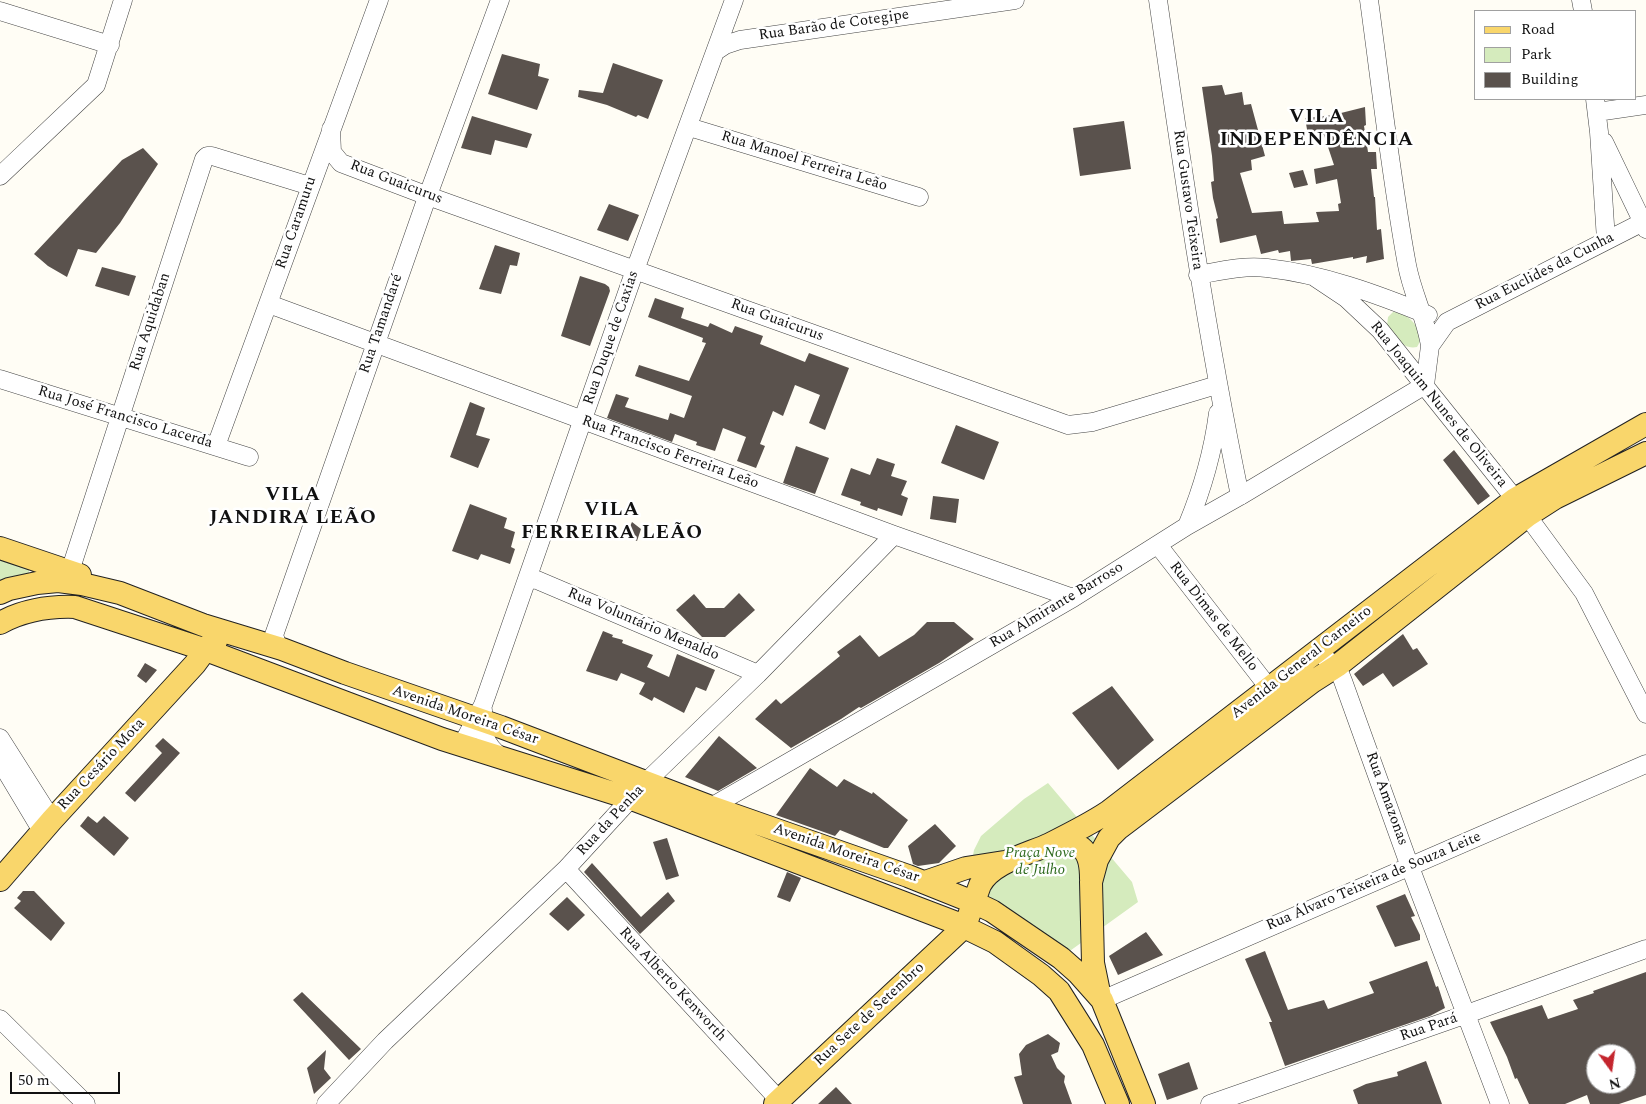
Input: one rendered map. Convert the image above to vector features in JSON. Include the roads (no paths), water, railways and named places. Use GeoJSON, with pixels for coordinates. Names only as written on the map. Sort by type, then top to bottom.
{"type":"FeatureCollection","features":[{"type":"Feature","properties":{"kind":"main road","name":"Avenida General Carneiro"},"geometry":{"type":"LineString","coordinates":[[1048,845],[1087,824],[1120,803],[1306,660],[1521,507],[1646,424]]}},
{"type":"Feature","properties":{"kind":"main road","name":"Avenida General Carneiro"},"geometry":{"type":"LineString","coordinates":[[1091,882],[1097,860],[1105,844],[1126,822],[1312,682],[1337,666],[1521,507],[1555,498],[1646,453]]}},
{"type":"Feature","properties":{"kind":"main road","name":"Avenida Moreira César"},"geometry":{"type":"LineString","coordinates":[[0,548],[62,577],[89,578],[120,593],[203,625],[282,649],[345,673],[481,715],[639,790],[965,926]]}},
{"type":"Feature","properties":{"kind":"main road"},"geometry":{"type":"LineString","coordinates":[[0,593],[9,589],[62,577]]}},
{"type":"Feature","properties":{"kind":"main road","name":"Avenida Moreira César"},"geometry":{"type":"LineString","coordinates":[[0,622],[33,609],[56,606],[75,607],[206,650],[462,745],[502,757],[711,807],[925,882]]}},
{"type":"Feature","properties":{"kind":"main road"},"geometry":{"type":"LineString","coordinates":[[206,650],[212,642],[217,641],[294,665],[345,673]]}},
{"type":"Feature","properties":{"kind":"main road","name":"Rua Cesário Mota"},"geometry":{"type":"LineString","coordinates":[[0,880],[47,825],[206,650]]}},
{"type":"Feature","properties":{"kind":"main road"},"geometry":{"type":"LineString","coordinates":[[1091,932],[1079,948],[1061,958],[1042,962],[995,942],[965,926],[983,880],[1008,862],[1048,845],[1063,842],[1072,842],[1084,848],[1090,861],[1091,932],[1093,964],[1097,985],[1144,1104]]}},
{"type":"Feature","properties":{"kind":"main road"},"geometry":{"type":"LineString","coordinates":[[925,882],[966,868],[1008,862]]}},
{"type":"Feature","properties":{"kind":"main road"},"geometry":{"type":"LineString","coordinates":[[925,882],[992,911],[1061,958],[1078,973],[1102,1000]]}},
{"type":"Feature","properties":{"kind":"main road","name":"Rua Sete de Setembro"},"geometry":{"type":"LineString","coordinates":[[777,1102],[965,926]]}},
{"type":"Feature","properties":{"kind":"main road"},"geometry":{"type":"LineString","coordinates":[[995,942],[1041,975],[1064,998],[1093,1045],[1118,1104]]}},
{"type":"Feature","properties":{"kind":"street"},"geometry":{"type":"LineString","coordinates":[[0,176],[96,85],[123,0]]}},
{"type":"Feature","properties":{"kind":"street","name":"Rua Caramuru"},"geometry":{"type":"LineString","coordinates":[[216,446],[378,0]]}},
{"type":"Feature","properties":{"kind":"street","name":"Rua Tamandaré"},"geometry":{"type":"LineString","coordinates":[[282,649],[277,644],[274,635],[428,196],[500,0]]}},
{"type":"Feature","properties":{"kind":"street","name":"Rua Duque de Caxias"},"geometry":{"type":"LineString","coordinates":[[462,745],[481,715],[636,270],[734,0]]}},
{"type":"Feature","properties":{"kind":"street","name":"Rua Barão de Cotegipe"},"geometry":{"type":"LineString","coordinates":[[716,51],[725,44],[740,40],[1015,0]]}},
{"type":"Feature","properties":{"kind":"street","name":"Rua Gustavo Teixeira"},"geometry":{"type":"LineString","coordinates":[[1158,0],[1198,275],[1240,496]]}},
{"type":"Feature","properties":{"kind":"street"},"geometry":{"type":"LineString","coordinates":[[1369,0],[1391,162],[1408,268],[1430,346],[1422,352],[1414,354],[1394,349]]}},
{"type":"Feature","properties":{"kind":"street"},"geometry":{"type":"LineString","coordinates":[[0,11],[110,45]]}},
{"type":"Feature","properties":{"kind":"street"},"geometry":{"type":"LineString","coordinates":[[1606,240],[1600,132],[1596,106],[1646,105]]}},
{"type":"Feature","properties":{"kind":"street","name":"Rua Manoel Ferreira Leão"},"geometry":{"type":"LineString","coordinates":[[689,127],[919,197]]}},
{"type":"Feature","properties":{"kind":"street","name":"Rua Guaicurus"},"geometry":{"type":"LineString","coordinates":[[331,129],[332,152],[341,163]]}},
{"type":"Feature","properties":{"kind":"street"},"geometry":{"type":"LineString","coordinates":[[1600,132],[1644,226]]}},
{"type":"Feature","properties":{"kind":"street","name":"Rua Aquidaban"},"geometry":{"type":"LineString","coordinates":[[62,577],[121,416],[204,159],[207,156],[212,156],[311,183]]}},
{"type":"Feature","properties":{"kind":"street","name":"Rua Guaicurus"},"geometry":{"type":"LineString","coordinates":[[311,183],[324,166],[331,163],[341,163],[428,196],[1068,425],[1094,422],[1219,393]]}},
{"type":"Feature","properties":{"kind":"street","name":"Rua Euclides da Cunha"},"geometry":{"type":"LineString","coordinates":[[1425,385],[1430,346],[1447,322],[1606,240],[1644,226]]}},
{"type":"Feature","properties":{"kind":"street"},"geometry":{"type":"LineString","coordinates":[[1198,275],[1228,269],[1265,267],[1313,276],[1397,302],[1447,322]]}},
{"type":"Feature","properties":{"kind":"street"},"geometry":{"type":"LineString","coordinates":[[1380,330],[1379,319],[1384,307],[1397,302],[1403,294],[1408,268]]}},
{"type":"Feature","properties":{"kind":"street","name":"Rua Joaquim Nunes de Oliveira"},"geometry":{"type":"LineString","coordinates":[[1313,276],[1346,298],[1380,330],[1521,507],[1584,593],[1646,714]]}},
{"type":"Feature","properties":{"kind":"street","name":"Rua Francisco Ferreira Leão"},"geometry":{"type":"LineString","coordinates":[[269,304],[894,536],[1073,598]]}},
{"type":"Feature","properties":{"kind":"street","name":"Rua Almirante Barroso"},"geometry":{"type":"LineString","coordinates":[[1399,401],[1412,386],[1414,377],[1412,369]]}},
{"type":"Feature","properties":{"kind":"street","name":"Rua José Francisco Lacerda"},"geometry":{"type":"LineString","coordinates":[[0,379],[250,457]]}},
{"type":"Feature","properties":{"kind":"street","name":"Rua Almirante Barroso"},"geometry":{"type":"LineString","coordinates":[[711,807],[1073,598],[1187,526],[1425,385]]}},
{"type":"Feature","properties":{"kind":"street","name":"Rua Gustavo Teixeira"},"geometry":{"type":"LineString","coordinates":[[1187,526],[1197,503],[1215,435],[1219,393]]}},
{"type":"Feature","properties":{"kind":"street","name":"Rua Gustavo Teixeira"},"geometry":{"type":"LineString","coordinates":[[1206,470],[1213,496],[1222,507]]}},
{"type":"Feature","properties":{"kind":"street","name":"Rua da Penha"},"geometry":{"type":"LineString","coordinates":[[326,1104],[385,1041],[566,869],[639,790],[758,674],[894,536]]}},
{"type":"Feature","properties":{"kind":"street","name":"Rua Dimas de Mello"},"geometry":{"type":"LineString","coordinates":[[1158,545],[1269,688]]}},
{"type":"Feature","properties":{"kind":"street","name":"Rua Voluntário Menaldo"},"geometry":{"type":"LineString","coordinates":[[528,578],[538,580],[758,674]]}},
{"type":"Feature","properties":{"kind":"street"},"geometry":{"type":"LineString","coordinates":[[1306,660],[1312,658],[1325,659],[1337,666]]}},
{"type":"Feature","properties":{"kind":"street","name":"Rua Amazonas"},"geometry":{"type":"LineString","coordinates":[[1337,666],[1410,867],[1500,1104]]}},
{"type":"Feature","properties":{"kind":"street"},"geometry":{"type":"LineString","coordinates":[[481,715],[485,740],[492,750],[502,757]]}},
{"type":"Feature","properties":{"kind":"street"},"geometry":{"type":"LineString","coordinates":[[0,738],[47,825]]}},
{"type":"Feature","properties":{"kind":"street"},"geometry":{"type":"LineString","coordinates":[[0,761],[47,825]]}},
{"type":"Feature","properties":{"kind":"street","name":"Rua Álvaro Teixeira de Souza Leite"},"geometry":{"type":"LineString","coordinates":[[1102,1000],[1646,764]]}},
{"type":"Feature","properties":{"kind":"street","name":"Rua Alberto Kenworth"},"geometry":{"type":"LineString","coordinates":[[566,869],[777,1102]]}},
{"type":"Feature","properties":{"kind":"street","name":"Rua Pará"},"geometry":{"type":"LineString","coordinates":[[1210,1104],[1646,949]]}},
{"type":"Feature","properties":{"kind":"street"},"geometry":{"type":"LineString","coordinates":[[0,1019],[86,1104]]}},
{"type":"Feature","properties":{"kind":"district","name":"VILA INDEPENDÊNCIA"},"geometry":{"type":"Point","coordinates":[1317,130]}},
{"type":"Feature","properties":{"kind":"district","name":"VILA JANDIRA LEÃO"},"geometry":{"type":"Point","coordinates":[293,508]}},
{"type":"Feature","properties":{"kind":"district","name":"VILA FERREIRA LEÃO"},"geometry":{"type":"Point","coordinates":[612,522]}},
{"type":"Feature","properties":{"kind":"park label","name":"Praça Nove de Julho"},"geometry":{"type":"Point","coordinates":[1040,862]}}]}
